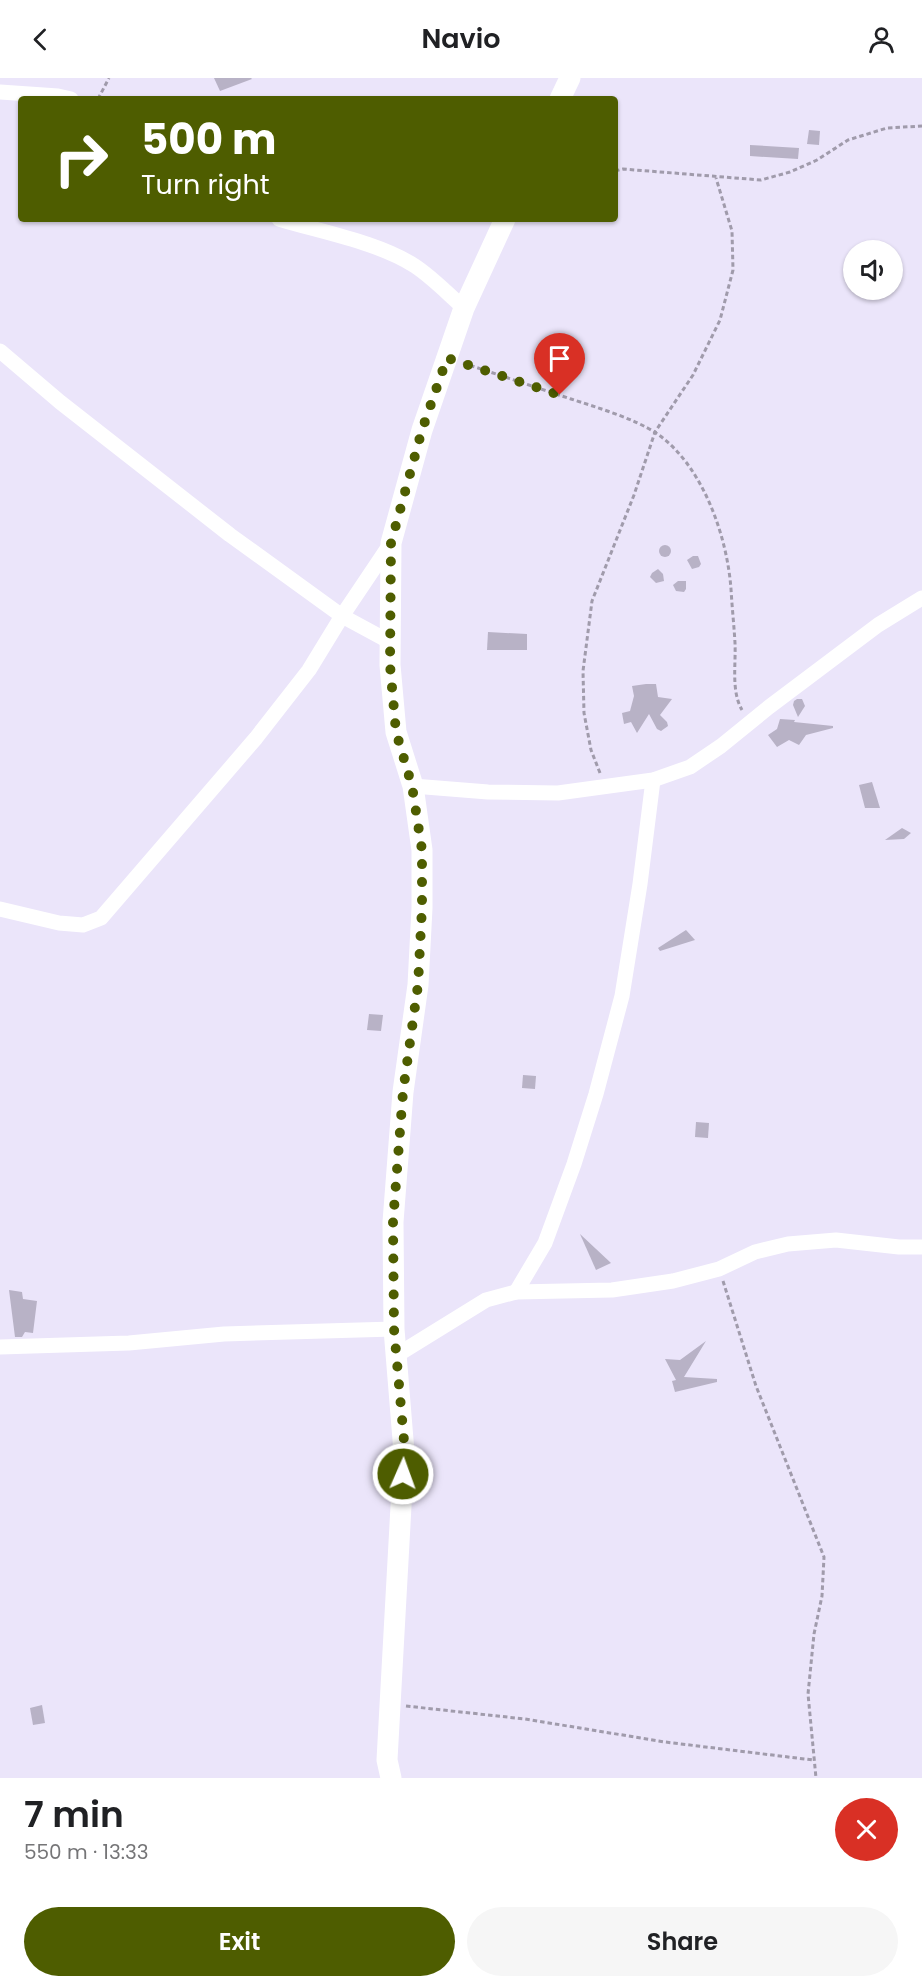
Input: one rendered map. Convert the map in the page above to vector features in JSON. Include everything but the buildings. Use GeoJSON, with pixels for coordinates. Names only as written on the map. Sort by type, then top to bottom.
{"type":"FeatureCollection","features":[{"type":"Feature","properties":{"kind":"street"},"geometry":{"type":"LineString","coordinates":[[561,96],[570,78]]}},
{"type":"Feature","properties":{"kind":"street"},"geometry":{"type":"LineString","coordinates":[[0,92],[58,96]]}},
{"type":"Feature","properties":{"kind":"street"},"geometry":{"type":"LineString","coordinates":[[289,222],[394,255],[415,266],[464,308]]}},
{"type":"Feature","properties":{"kind":"street"},"geometry":{"type":"LineString","coordinates":[[391,1778],[387,1760],[405,1452],[394,1329],[393,1222],[403,1092],[418,985],[422,850],[412,786],[396,732],[390,665],[391,543],[422,430],[464,308],[504,222]]}},
{"type":"Feature","properties":{"kind":"street"},"geometry":{"type":"LineString","coordinates":[[0,351],[60,402],[230,535],[342,616],[390,642]]}},
{"type":"Feature","properties":{"kind":"street"},"geometry":{"type":"LineString","coordinates":[[0,909],[59,923],[83,925],[101,918],[256,738],[309,670],[391,543]]}},
{"type":"Feature","properties":{"kind":"street"},"geometry":{"type":"LineString","coordinates":[[412,786],[488,792],[558,793],[654,780],[690,767],[721,746],[878,625],[922,598]]}},
{"type":"Feature","properties":{"kind":"street"},"geometry":{"type":"LineString","coordinates":[[516,1292],[545,1243],[574,1164],[596,1094],[622,996],[654,780]]}},
{"type":"Feature","properties":{"kind":"street"},"geometry":{"type":"LineString","coordinates":[[397,1354],[486,1300],[516,1292],[612,1290],[673,1281],[719,1269],[755,1252],[788,1244],[836,1240],[899,1247],[922,1247]]}},
{"type":"Feature","properties":{"kind":"street"},"geometry":{"type":"LineString","coordinates":[[0,1347],[129,1343],[224,1334],[394,1329]]}},
{"type":"Feature","properties":{"kind":"path"},"geometry":{"type":"LineString","coordinates":[[100,96],[109,78]]}},
{"type":"Feature","properties":{"kind":"path"},"geometry":{"type":"LineString","coordinates":[[618,171],[761,180],[790,172],[817,160],[848,140],[887,128],[922,126]]}},
{"type":"Feature","properties":{"kind":"path"},"geometry":{"type":"LineString","coordinates":[[604,787],[591,750],[584,713],[583,671],[592,601],[634,495],[655,432],[693,375],[720,320],[733,270],[732,231],[716,178]]}},
{"type":"Feature","properties":{"kind":"path"},"geometry":{"type":"LineString","coordinates":[[447,358],[605,410],[655,432],[676,450],[691,468],[705,495],[721,538],[730,584],[735,642],[735,693],[749,723]]}},
{"type":"Feature","properties":{"kind":"path"},"geometry":{"type":"LineString","coordinates":[[719,1269],[756,1386],[824,1557],[822,1596],[814,1634],[808,1694],[816,1778]]}},
{"type":"Feature","properties":{"kind":"path"},"geometry":{"type":"LineString","coordinates":[[390,1704],[525,1719],[665,1742],[813,1760]]}},
{"type":"Feature","properties":{"kind":"route"},"geometry":{"type":"LineString","coordinates":[[403,1474],[405,1452],[394,1329],[393,1222],[403,1092],[418,985],[422,850],[412,786],[396,732],[390,665],[391,543],[422,430],[447,358],[560,395]]}}]}
